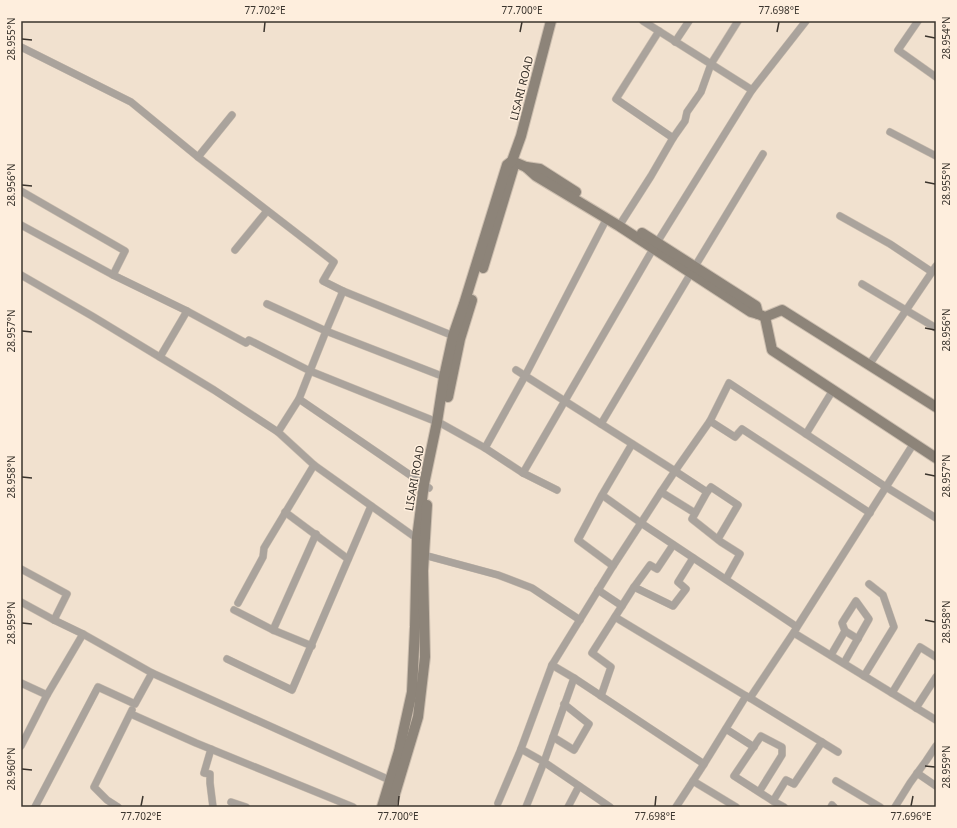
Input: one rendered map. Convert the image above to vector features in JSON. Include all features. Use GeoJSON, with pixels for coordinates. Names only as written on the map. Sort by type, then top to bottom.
{"type":"FeatureCollection","features":[{"type":"Feature","properties":{"kind":"street","name":"LISARI ROAD"},"geometry":{"type":"LineString","coordinates":[[391,807],[399,750],[412,692],[420,541],[427,486],[448,378],[464,304],[507,165],[512,161],[521,136],[551,21]]}},
{"type":"Feature","properties":{"kind":"street"},"geometry":{"type":"LineString","coordinates":[[642,21],[752,90]]}},
{"type":"Feature","properties":{"kind":"street"},"geometry":{"type":"LineString","coordinates":[[675,42],[689,21]]}},
{"type":"Feature","properties":{"kind":"street"},"geometry":{"type":"LineString","coordinates":[[621,223],[685,121],[687,112],[701,92],[711,64],[738,21]]}},
{"type":"Feature","properties":{"kind":"street"},"geometry":{"type":"LineString","coordinates":[[523,473],[655,246],[752,90],[806,21]]}},
{"type":"Feature","properties":{"kind":"street"},"geometry":{"type":"LineString","coordinates":[[918,21],[898,50],[936,77]]}},
{"type":"Feature","properties":{"kind":"street"},"geometry":{"type":"LineString","coordinates":[[659,31],[616,99],[673,138]]}},
{"type":"Feature","properties":{"kind":"street"},"geometry":{"type":"LineString","coordinates":[[21,47],[131,102],[198,157],[334,262],[323,281],[343,291],[457,337]]}},
{"type":"Feature","properties":{"kind":"street"},"geometry":{"type":"LineString","coordinates":[[198,157],[232,115]]}},
{"type":"Feature","properties":{"kind":"street"},"geometry":{"type":"LineString","coordinates":[[890,132],[936,156]]}},
{"type":"Feature","properties":{"kind":"street"},"geometry":{"type":"LineString","coordinates":[[601,424],[763,154]]}},
{"type":"Feature","properties":{"kind":"street"},"geometry":{"type":"LineString","coordinates":[[512,161],[526,167],[536,176],[565,189],[621,223],[744,303],[751,312],[762,315],[782,310],[936,407]]}},
{"type":"Feature","properties":{"kind":"street"},"geometry":{"type":"LineString","coordinates":[[565,189],[607,218],[621,223]]}},
{"type":"Feature","properties":{"kind":"street"},"geometry":{"type":"LineString","coordinates":[[21,191],[125,251],[113,275]]}},
{"type":"Feature","properties":{"kind":"street"},"geometry":{"type":"LineString","coordinates":[[235,250],[267,211]]}},
{"type":"Feature","properties":{"kind":"street"},"geometry":{"type":"LineString","coordinates":[[840,216],[934,269],[869,365]]}},
{"type":"Feature","properties":{"kind":"street"},"geometry":{"type":"LineString","coordinates":[[485,448],[525,376],[607,218]]}},
{"type":"Feature","properties":{"kind":"street"},"geometry":{"type":"LineString","coordinates":[[21,225],[113,275],[187,311],[246,344],[249,340],[310,371],[440,423],[485,448],[523,473],[557,490]]}},
{"type":"Feature","properties":{"kind":"street"},"geometry":{"type":"LineString","coordinates":[[21,275],[160,357],[278,432],[314,465],[420,541]]}},
{"type":"Feature","properties":{"kind":"street"},"geometry":{"type":"LineString","coordinates":[[862,284],[936,328]]}},
{"type":"Feature","properties":{"kind":"street"},"geometry":{"type":"LineString","coordinates":[[278,432],[299,399],[343,291]]}},
{"type":"Feature","properties":{"kind":"street"},"geometry":{"type":"LineString","coordinates":[[267,304],[326,331],[448,378]]}},
{"type":"Feature","properties":{"kind":"street"},"geometry":{"type":"LineString","coordinates":[[160,357],[187,311]]}},
{"type":"Feature","properties":{"kind":"street"},"geometry":{"type":"LineString","coordinates":[[762,315],[772,350],[936,458]]}},
{"type":"Feature","properties":{"kind":"street"},"geometry":{"type":"LineString","coordinates":[[516,370],[707,492]]}},
{"type":"Feature","properties":{"kind":"street"},"geometry":{"type":"LineString","coordinates":[[498,804],[521,749],[552,665],[613,566],[675,471],[710,421],[729,383],[886,487],[936,518]]}},
{"type":"Feature","properties":{"kind":"street"},"geometry":{"type":"LineString","coordinates":[[806,434],[832,390]]}},
{"type":"Feature","properties":{"kind":"street"},"geometry":{"type":"LineString","coordinates":[[299,399],[427,486]]}},
{"type":"Feature","properties":{"kind":"street"},"geometry":{"type":"LineString","coordinates":[[710,421],[735,437],[742,429],[870,513]]}},
{"type":"Feature","properties":{"kind":"street"},"geometry":{"type":"LineString","coordinates":[[676,807],[726,729],[795,630],[914,443]]}},
{"type":"Feature","properties":{"kind":"street"},"geometry":{"type":"LineString","coordinates":[[613,566],[578,540],[632,444]]}},
{"type":"Feature","properties":{"kind":"street"},"geometry":{"type":"LineString","coordinates":[[312,646],[273,630],[236,606],[263,557],[264,548],[314,465]]}},
{"type":"Feature","properties":{"kind":"street"},"geometry":{"type":"LineString","coordinates":[[718,539],[738,505],[711,487],[692,519],[718,539],[740,554],[726,580]]}},
{"type":"Feature","properties":{"kind":"street"},"geometry":{"type":"LineString","coordinates":[[661,492],[695,513]]}},
{"type":"Feature","properties":{"kind":"street"},"geometry":{"type":"LineString","coordinates":[[602,496],[726,580],[831,655],[936,720]]}},
{"type":"Feature","properties":{"kind":"street"},"geometry":{"type":"LineString","coordinates":[[228,659],[292,690],[371,506]]}},
{"type":"Feature","properties":{"kind":"street"},"geometry":{"type":"LineString","coordinates":[[285,512],[348,559]]}},
{"type":"Feature","properties":{"kind":"street"},"geometry":{"type":"LineString","coordinates":[[273,630],[316,534]]}},
{"type":"Feature","properties":{"kind":"street","name":"LISARI ROAD"},"geometry":{"type":"LineString","coordinates":[[382,807],[394,782],[418,717],[425,657],[424,555],[420,541]]}},
{"type":"Feature","properties":{"kind":"street"},"geometry":{"type":"LineString","coordinates":[[601,696],[611,667],[592,653],[634,587],[650,565],[657,569],[674,545]]}},
{"type":"Feature","properties":{"kind":"street"},"geometry":{"type":"LineString","coordinates":[[424,555],[498,575],[532,588],[580,620]]}},
{"type":"Feature","properties":{"kind":"street"},"geometry":{"type":"LineString","coordinates":[[634,587],[673,606],[686,589],[678,582],[693,558]]}},
{"type":"Feature","properties":{"kind":"street"},"geometry":{"type":"LineString","coordinates":[[21,568],[67,594],[54,620]]}},
{"type":"Feature","properties":{"kind":"street"},"geometry":{"type":"LineString","coordinates":[[864,676],[894,627],[883,595],[869,584]]}},
{"type":"Feature","properties":{"kind":"street"},"geometry":{"type":"LineString","coordinates":[[598,590],[622,606]]}},
{"type":"Feature","properties":{"kind":"street"},"geometry":{"type":"LineString","coordinates":[[844,663],[858,639],[869,619],[856,601],[842,623],[845,630],[858,639]]}},
{"type":"Feature","properties":{"kind":"street"},"geometry":{"type":"LineString","coordinates":[[21,602],[83,634],[152,673],[394,782]]}},
{"type":"Feature","properties":{"kind":"street"},"geometry":{"type":"LineString","coordinates":[[615,617],[838,752]]}},
{"type":"Feature","properties":{"kind":"street"},"geometry":{"type":"LineString","coordinates":[[831,655],[845,630]]}},
{"type":"Feature","properties":{"kind":"street"},"geometry":{"type":"LineString","coordinates":[[21,746],[47,695],[83,634]]}},
{"type":"Feature","properties":{"kind":"street"},"geometry":{"type":"LineString","coordinates":[[892,693],[920,647],[936,657]]}},
{"type":"Feature","properties":{"kind":"street"},"geometry":{"type":"LineString","coordinates":[[552,665],[704,764]]}},
{"type":"Feature","properties":{"kind":"street"},"geometry":{"type":"LineString","coordinates":[[117,807],[107,800],[94,787],[152,673]]}},
{"type":"Feature","properties":{"kind":"street"},"geometry":{"type":"LineString","coordinates":[[916,708],[936,677]]}},
{"type":"Feature","properties":{"kind":"street"},"geometry":{"type":"LineString","coordinates":[[526,807],[574,678]]}},
{"type":"Feature","properties":{"kind":"street"},"geometry":{"type":"LineString","coordinates":[[21,683],[47,695]]}},
{"type":"Feature","properties":{"kind":"street"},"geometry":{"type":"LineString","coordinates":[[35,807],[98,687],[135,704]]}},
{"type":"Feature","properties":{"kind":"street"},"geometry":{"type":"LineString","coordinates":[[553,737],[574,750],[589,724],[564,704]]}},
{"type":"Feature","properties":{"kind":"street"},"geometry":{"type":"LineString","coordinates":[[131,714],[211,749],[353,807]]}},
{"type":"Feature","properties":{"kind":"street"},"geometry":{"type":"LineString","coordinates":[[726,729],[754,747]]}},
{"type":"Feature","properties":{"kind":"street"},"geometry":{"type":"LineString","coordinates":[[759,792],[782,756],[782,747],[761,736],[734,776],[773,801],[784,807]]}},
{"type":"Feature","properties":{"kind":"street"},"geometry":{"type":"LineString","coordinates":[[773,801],[786,780],[794,784],[822,742]]}},
{"type":"Feature","properties":{"kind":"street"},"geometry":{"type":"LineString","coordinates":[[895,807],[936,746]]}},
{"type":"Feature","properties":{"kind":"street"},"geometry":{"type":"LineString","coordinates":[[211,749],[204,773],[210,774],[213,807]]}},
{"type":"Feature","properties":{"kind":"street"},"geometry":{"type":"LineString","coordinates":[[521,749],[544,762],[610,807]]}},
{"type":"Feature","properties":{"kind":"street"},"geometry":{"type":"LineString","coordinates":[[917,773],[936,786]]}},
{"type":"Feature","properties":{"kind":"street"},"geometry":{"type":"LineString","coordinates":[[693,781],[736,807]]}},
{"type":"Feature","properties":{"kind":"street"},"geometry":{"type":"LineString","coordinates":[[836,781],[880,807]]}},
{"type":"Feature","properties":{"kind":"street"},"geometry":{"type":"LineString","coordinates":[[568,807],[580,786]]}},
{"type":"Feature","properties":{"kind":"street"},"geometry":{"type":"LineString","coordinates":[[231,802],[246,807]]}},
{"type":"Feature","properties":{"kind":"street"},"geometry":{"type":"LineString","coordinates":[[831,807],[832,805],[834,807]]}}]}
